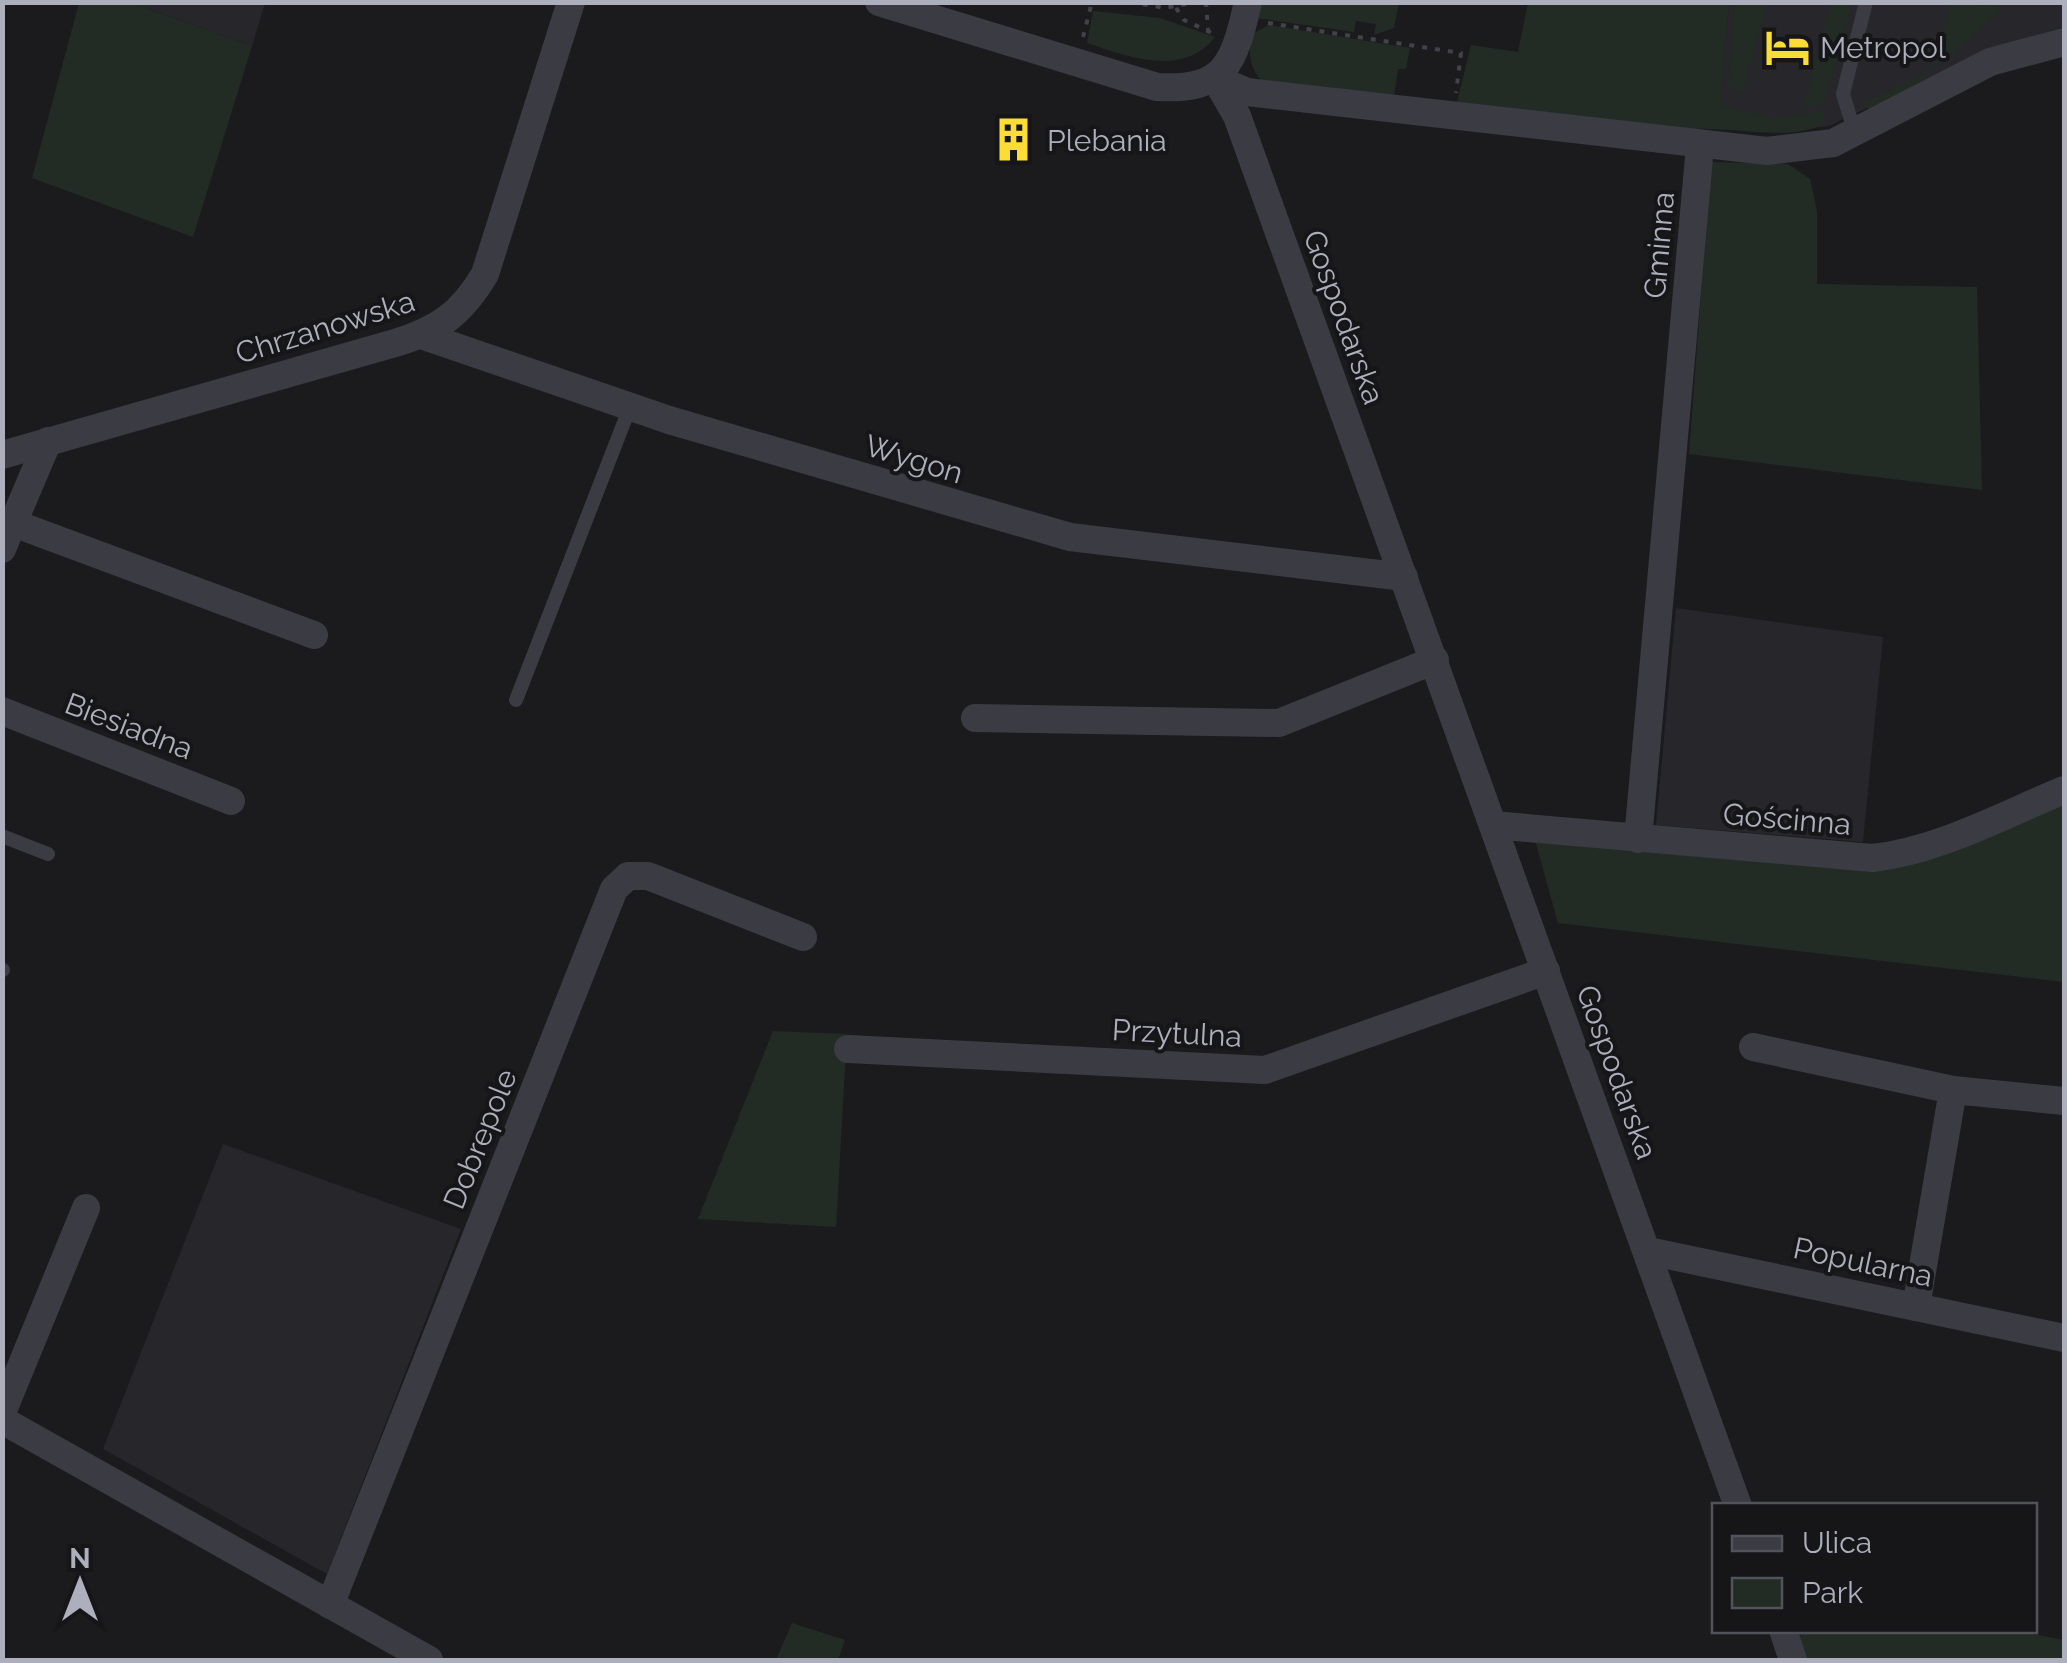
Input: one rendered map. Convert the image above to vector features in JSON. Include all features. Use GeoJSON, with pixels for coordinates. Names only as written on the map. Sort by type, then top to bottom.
{"type":"FeatureCollection","features":[{"type":"Feature","properties":{"kind":"street","name":"Chrzanowska"},"geometry":{"type":"LineString","coordinates":[[2,455],[421,335],[458,312],[485,274],[571,2]]}},
{"type":"Feature","properties":{"kind":"street"},"geometry":{"type":"LineString","coordinates":[[880,2],[1157,88],[1193,89],[1215,78],[1234,58],[1238,22]]}},
{"type":"Feature","properties":{"kind":"street"},"geometry":{"type":"LineString","coordinates":[[1215,78],[1247,92],[1452,117],[1700,146],[1804,149],[1856,134],[1990,62],[2064,42]]}},
{"type":"Feature","properties":{"kind":"street","name":"Gospodarska"},"geometry":{"type":"LineString","coordinates":[[1215,78],[1237,116],[1737,1503]]}},
{"type":"Feature","properties":{"kind":"street","name":"Gminna"},"geometry":{"type":"LineString","coordinates":[[1638,839],[1700,146]]}},
{"type":"Feature","properties":{"kind":"street","name":"Wygon"},"geometry":{"type":"LineString","coordinates":[[421,335],[630,407],[1070,538],[1404,577]]}},
{"type":"Feature","properties":{"kind":"street"},"geometry":{"type":"LineString","coordinates":[[48,442],[8,536],[314,635]]}},
{"type":"Feature","properties":{"kind":"street"},"geometry":{"type":"LineString","coordinates":[[975,718],[1279,723],[1436,660]]}},
{"type":"Feature","properties":{"kind":"street","name":"Biesiadna"},"geometry":{"type":"LineString","coordinates":[[2,711],[232,801]]}},
{"type":"Feature","properties":{"kind":"street","name":"Gościnna"},"geometry":{"type":"LineString","coordinates":[[1492,826],[1831,856],[1895,856],[2064,790]]}},
{"type":"Feature","properties":{"kind":"street","name":"Dobrepole"},"geometry":{"type":"LineString","coordinates":[[330,1604],[614,889],[628,876],[648,876],[803,938]]}},
{"type":"Feature","properties":{"kind":"street","name":"Przytulna"},"geometry":{"type":"LineString","coordinates":[[848,1049],[1265,1070],[1546,971]]}},
{"type":"Feature","properties":{"kind":"street"},"geometry":{"type":"LineString","coordinates":[[1753,1047],[1954,1090],[2064,1101]]}},
{"type":"Feature","properties":{"kind":"street"},"geometry":{"type":"LineString","coordinates":[[1916,1306],[1954,1090]]}},
{"type":"Feature","properties":{"kind":"street"},"geometry":{"type":"LineString","coordinates":[[86,1208],[2,1416],[416,1657]]}},
{"type":"Feature","properties":{"kind":"street","name":"Popularna"},"geometry":{"type":"LineString","coordinates":[[1648,1251],[2064,1338]]}},
{"type":"Feature","properties":{"kind":"street"},"geometry":{"type":"LineString","coordinates":[[1784,1633],[1793,1660]]}},
{"type":"Feature","properties":{"kind":"lane"},"geometry":{"type":"LineString","coordinates":[[1856,134],[1843,94],[1866,2]]}},
{"type":"Feature","properties":{"kind":"lane"},"geometry":{"type":"LineString","coordinates":[[516,700],[630,407]]}},
{"type":"Feature","properties":{"kind":"lane"},"geometry":{"type":"LineString","coordinates":[[2,836],[48,854]]}},
{"type":"Feature","properties":{"kind":"path"},"geometry":{"type":"LineString","coordinates":[[1081,47],[1092,2]]}},
{"type":"Feature","properties":{"kind":"path"},"geometry":{"type":"LineString","coordinates":[[1130,2],[1176,8],[1196,2]]}},
{"type":"Feature","properties":{"kind":"path"},"geometry":{"type":"LineString","coordinates":[[1206,2],[1208,30]]}},
{"type":"Feature","properties":{"kind":"path"},"geometry":{"type":"LineString","coordinates":[[1176,8],[1184,20],[1208,30],[1238,22],[1257,27],[1268,22],[1461,53],[1452,117]]}},
{"type":"Feature","properties":{"kind":"shaded area"},"geometry":{"type":"Polygon","coordinates":[[[132,3],[265,3],[252,46],[132,3]]]}},
{"type":"Feature","properties":{"kind":"shaded area"},"geometry":{"type":"Polygon","coordinates":[[[1729,3],[2064,3],[2064,27],[1993,48],[1829,126],[1783,132],[1720,110],[1729,3]]]}},
{"type":"Feature","properties":{"kind":"shaded area"},"geometry":{"type":"Polygon","coordinates":[[[1676,608],[1883,637],[1863,842],[1656,825],[1676,608]]]}},
{"type":"Feature","properties":{"kind":"shaded area"},"geometry":{"type":"Polygon","coordinates":[[[223,1144],[461,1229],[327,1574],[103,1449],[223,1144]]]}},
{"type":"Feature","properties":{"kind":"green space"},"geometry":{"type":"Polygon","coordinates":[[[1729,2],[1721,105],[1774,118],[1824,111],[1825,121],[1796,132],[1674,132],[1457,102],[1471,45],[1518,52],[1528,3],[1729,2]]]}},
{"type":"Feature","properties":{"kind":"green space"},"geometry":{"type":"Polygon","coordinates":[[[79,3],[132,3],[252,46],[193,237],[32,178],[79,3]]]}},
{"type":"Feature","properties":{"kind":"green space"},"geometry":{"type":"Polygon","coordinates":[[[1259,3],[1399,3],[1394,28],[1374,35],[1376,24],[1356,21],[1354,32],[1256,18],[1259,3]]]}},
{"type":"Feature","properties":{"kind":"green space"},"geometry":{"type":"Polygon","coordinates":[[[1735,3],[1767,3],[1743,92],[1728,88],[1735,3]]]}},
{"type":"Feature","properties":{"kind":"green space"},"geometry":{"type":"Polygon","coordinates":[[[1831,3],[1852,3],[1824,104],[1803,108],[1831,3]]]}},
{"type":"Feature","properties":{"kind":"green space"},"geometry":{"type":"Polygon","coordinates":[[[1951,3],[2005,7],[1912,89],[1869,110],[1865,102],[1933,70],[1951,3]]]}},
{"type":"Feature","properties":{"kind":"green space"},"geometry":{"type":"Polygon","coordinates":[[[1093,11],[1160,18],[1215,37],[1202,50],[1187,57],[1172,61],[1138,58],[1087,43],[1093,11]]]}},
{"type":"Feature","properties":{"kind":"green space"},"geometry":{"type":"Polygon","coordinates":[[[1269,25],[1410,48],[1406,69],[1398,69],[1393,102],[1265,84],[1253,67],[1250,49],[1252,34],[1269,25]]]}},
{"type":"Feature","properties":{"kind":"green space"},"geometry":{"type":"Polygon","coordinates":[[[1711,162],[1788,164],[1810,179],[1817,211],[1817,284],[1977,287],[1982,490],[1689,454],[1711,162]]]}},
{"type":"Feature","properties":{"kind":"green space"},"geometry":{"type":"Polygon","coordinates":[[[2064,800],[2064,982],[1558,923],[1535,840],[1882,869],[2064,800]]]}},
{"type":"Feature","properties":{"kind":"green space"},"geometry":{"type":"Polygon","coordinates":[[[773,1031],[847,1034],[836,1227],[698,1219],[773,1031]]]}},
{"type":"Feature","properties":{"kind":"green space"},"geometry":{"type":"Polygon","coordinates":[[[792,1623],[845,1640],[838,1660],[776,1660],[792,1623]]]}},
{"type":"Feature","properties":{"kind":"green space"},"geometry":{"type":"Polygon","coordinates":[[[1791,1633],[2028,1633],[2064,1640],[2064,1660],[1801,1660],[1791,1633]]]}},
{"type":"Feature","properties":{"kind":"place","name":"Metropol"},"geometry":{"type":"Point","coordinates":[1787,47]}},
{"type":"Feature","properties":{"kind":"place","name":"Plebania"},"geometry":{"type":"Point","coordinates":[1014,140]}}]}
